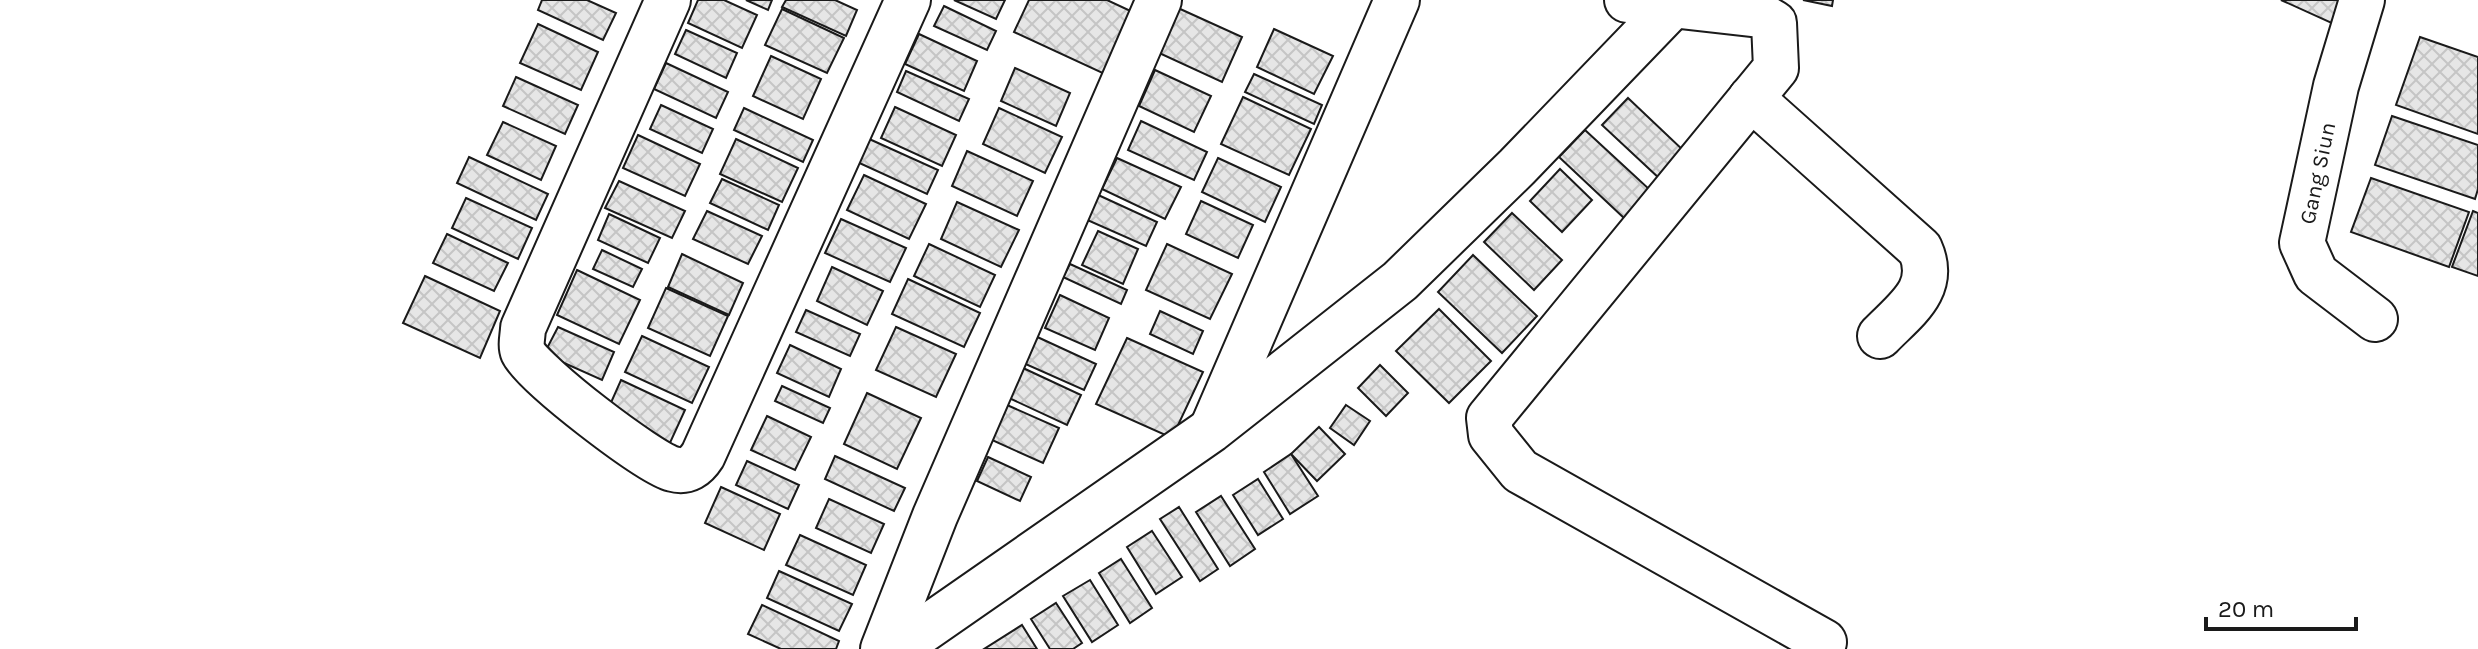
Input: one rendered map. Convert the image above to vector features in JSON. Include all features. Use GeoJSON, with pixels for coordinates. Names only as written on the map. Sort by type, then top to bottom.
{"type":"FeatureCollection","features":[{"type":"Feature","properties":{"kind":"street"},"geometry":{"type":"LineString","coordinates":[[668,0],[523,328],[522,351],[535,369],[560,391],[652,459],[673,470],[689,469],[697,465],[703,455],[908,0]]}},
{"type":"Feature","properties":{"kind":"street"},"geometry":{"type":"LineString","coordinates":[[883,649],[935,516],[1159,0]]}},
{"type":"Feature","properties":{"kind":"street"},"geometry":{"type":"LineString","coordinates":[[1211,430],[1397,0]]}},
{"type":"Feature","properties":{"kind":"street"},"geometry":{"type":"LineString","coordinates":[[1627,0],[1760,15],[1774,23],[1776,68],[1489,418],[1491,435],[1520,471],[1824,642]]}},
{"type":"Feature","properties":{"kind":"street","name":"Gang Siun"},"geometry":{"type":"LineString","coordinates":[[2362,0],[2336,86],[2302,243],[2316,274],[2375,319]]}},
{"type":"Feature","properties":{"kind":"street"},"geometry":{"type":"LineString","coordinates":[[896,649],[1211,430],[1400,281],[1517,167],[1674,4]]}},
{"type":"Feature","properties":{"kind":"street"},"geometry":{"type":"LineString","coordinates":[[1751,98],[1920,249],[1927,274],[1918,297],[1880,336]]}},
{"type":"Feature","properties":{"kind":"building"},"geometry":{"type":"Polygon","coordinates":[[[542,0],[587,0],[616,13],[603,40],[538,10],[542,0]]]}},
{"type":"Feature","properties":{"kind":"building"},"geometry":{"type":"Polygon","coordinates":[[[698,0],[724,0],[757,15],[742,48],[688,23],[698,0]]]}},
{"type":"Feature","properties":{"kind":"building"},"geometry":{"type":"Polygon","coordinates":[[[746,0],[772,0],[768,10],[746,0]]]}},
{"type":"Feature","properties":{"kind":"building"},"geometry":{"type":"Polygon","coordinates":[[[786,0],[835,0],[857,10],[846,36],[782,7],[786,0]]]}},
{"type":"Feature","properties":{"kind":"building"},"geometry":{"type":"Polygon","coordinates":[[[954,0],[1005,0],[996,19],[954,0]]]}},
{"type":"Feature","properties":{"kind":"building"},"geometry":{"type":"Polygon","coordinates":[[[1029,0],[1107,0],[1137,14],[1109,76],[1014,32],[1029,0]]]}},
{"type":"Feature","properties":{"kind":"building"},"geometry":{"type":"Polygon","coordinates":[[[1803,0],[1833,0],[1832,6],[1803,0]]]}},
{"type":"Feature","properties":{"kind":"building"},"geometry":{"type":"Polygon","coordinates":[[[2281,0],[2347,0],[2336,25],[2281,0]]]}},
{"type":"Feature","properties":{"kind":"building"},"geometry":{"type":"Polygon","coordinates":[[[944,6],[996,31],[987,50],[934,26],[944,6]]]}},
{"type":"Feature","properties":{"kind":"building"},"geometry":{"type":"Polygon","coordinates":[[[1178,8],[1242,37],[1222,82],[1157,52],[1178,8]]]}},
{"type":"Feature","properties":{"kind":"building"},"geometry":{"type":"Polygon","coordinates":[[[782,9],[844,38],[827,73],[765,45],[782,9]]]}},
{"type":"Feature","properties":{"kind":"building"},"geometry":{"type":"Polygon","coordinates":[[[538,24],[598,52],[581,90],[520,63],[538,24]]]}},
{"type":"Feature","properties":{"kind":"building"},"geometry":{"type":"Polygon","coordinates":[[[1274,29],[1333,56],[1314,94],[1257,67],[1274,29]]]}},
{"type":"Feature","properties":{"kind":"building"},"geometry":{"type":"Polygon","coordinates":[[[686,30],[737,53],[726,78],[675,54],[686,30]]]}},
{"type":"Feature","properties":{"kind":"building"},"geometry":{"type":"Polygon","coordinates":[[[919,34],[977,61],[964,91],[905,64],[919,34]]]}},
{"type":"Feature","properties":{"kind":"building"},"geometry":{"type":"Polygon","coordinates":[[[2420,37],[2478,57],[2478,134],[2396,105],[2420,37]]]}},
{"type":"Feature","properties":{"kind":"building"},"geometry":{"type":"Polygon","coordinates":[[[771,56],[821,79],[803,119],[753,96],[771,56]]]}},
{"type":"Feature","properties":{"kind":"building"},"geometry":{"type":"Polygon","coordinates":[[[666,63],[728,92],[716,118],[654,89],[666,63]]]}},
{"type":"Feature","properties":{"kind":"building"},"geometry":{"type":"Polygon","coordinates":[[[1015,68],[1070,93],[1056,126],[1001,101],[1015,68]]]}},
{"type":"Feature","properties":{"kind":"building"},"geometry":{"type":"Polygon","coordinates":[[[1155,70],[1211,96],[1194,132],[1139,106],[1155,70]]]}},
{"type":"Feature","properties":{"kind":"building"},"geometry":{"type":"Polygon","coordinates":[[[906,71],[969,99],[959,121],[897,92],[906,71]]]}},
{"type":"Feature","properties":{"kind":"building"},"geometry":{"type":"Polygon","coordinates":[[[1254,74],[1322,105],[1314,124],[1245,92],[1254,74]]]}},
{"type":"Feature","properties":{"kind":"building"},"geometry":{"type":"Polygon","coordinates":[[[516,77],[578,105],[565,134],[503,106],[516,77]]]}},
{"type":"Feature","properties":{"kind":"building"},"geometry":{"type":"Polygon","coordinates":[[[1243,97],[1311,129],[1289,175],[1221,144],[1243,97]]]}},
{"type":"Feature","properties":{"kind":"building"},"geometry":{"type":"Polygon","coordinates":[[[1628,98],[1685,152],[1660,179],[1602,125],[1628,98]]]}},
{"type":"Feature","properties":{"kind":"building"},"geometry":{"type":"Polygon","coordinates":[[[661,105],[713,129],[702,153],[650,129],[661,105]]]}},
{"type":"Feature","properties":{"kind":"building"},"geometry":{"type":"Polygon","coordinates":[[[895,107],[956,135],[942,166],[881,138],[895,107]]]}},
{"type":"Feature","properties":{"kind":"building"},"geometry":{"type":"Polygon","coordinates":[[[744,108],[813,140],[803,162],[734,130],[744,108]]]}},
{"type":"Feature","properties":{"kind":"building"},"geometry":{"type":"Polygon","coordinates":[[[999,108],[1062,137],[1045,173],[983,144],[999,108]]]}},
{"type":"Feature","properties":{"kind":"building"},"geometry":{"type":"Polygon","coordinates":[[[2392,116],[2478,145],[2478,189],[2475,199],[2375,165],[2392,116]]]}},
{"type":"Feature","properties":{"kind":"building"},"geometry":{"type":"Polygon","coordinates":[[[1141,121],[1207,152],[1194,180],[1128,150],[1141,121]]]}},
{"type":"Feature","properties":{"kind":"building"},"geometry":{"type":"Polygon","coordinates":[[[503,122],[556,146],[541,180],[487,155],[503,122]]]}},
{"type":"Feature","properties":{"kind":"building"},"geometry":{"type":"Polygon","coordinates":[[[1585,130],[1650,190],[1624,218],[1559,157],[1585,130]]]}},
{"type":"Feature","properties":{"kind":"building"},"geometry":{"type":"Polygon","coordinates":[[[638,135],[700,164],[685,196],[623,168],[638,135]]]}},
{"type":"Feature","properties":{"kind":"building"},"geometry":{"type":"Polygon","coordinates":[[[867,138],[938,170],[927,194],[855,161],[867,138]]]}},
{"type":"Feature","properties":{"kind":"building"},"geometry":{"type":"Polygon","coordinates":[[[736,139],[798,168],[782,202],[720,174],[736,139]]]}},
{"type":"Feature","properties":{"kind":"building"},"geometry":{"type":"Polygon","coordinates":[[[967,151],[1033,181],[1017,216],[952,186],[967,151]]]}},
{"type":"Feature","properties":{"kind":"building"},"geometry":{"type":"Polygon","coordinates":[[[469,157],[548,194],[536,220],[457,183],[469,157]]]}},
{"type":"Feature","properties":{"kind":"building"},"geometry":{"type":"Polygon","coordinates":[[[1117,158],[1181,187],[1165,219],[1102,189],[1117,158]]]}},
{"type":"Feature","properties":{"kind":"building"},"geometry":{"type":"Polygon","coordinates":[[[1218,158],[1281,187],[1265,222],[1202,192],[1218,158]]]}},
{"type":"Feature","properties":{"kind":"building"},"geometry":{"type":"Polygon","coordinates":[[[1560,169],[1592,200],[1562,232],[1530,201],[1560,169]]]}},
{"type":"Feature","properties":{"kind":"building"},"geometry":{"type":"Polygon","coordinates":[[[864,175],[926,204],[909,239],[847,210],[864,175]]]}},
{"type":"Feature","properties":{"kind":"building"},"geometry":{"type":"Polygon","coordinates":[[[2371,178],[2469,212],[2449,267],[2351,232],[2371,178]]]}},
{"type":"Feature","properties":{"kind":"building"},"geometry":{"type":"Polygon","coordinates":[[[722,179],[779,205],[768,230],[710,203],[722,179]]]}},
{"type":"Feature","properties":{"kind":"building"},"geometry":{"type":"Polygon","coordinates":[[[619,181],[685,211],[672,238],[605,208],[619,181]]]}},
{"type":"Feature","properties":{"kind":"building"},"geometry":{"type":"Polygon","coordinates":[[[1096,194],[1157,222],[1146,246],[1085,219],[1096,194]]]}},
{"type":"Feature","properties":{"kind":"building"},"geometry":{"type":"Polygon","coordinates":[[[466,198],[532,228],[518,259],[452,228],[466,198]]]}},
{"type":"Feature","properties":{"kind":"building"},"geometry":{"type":"Polygon","coordinates":[[[1201,201],[1253,225],[1238,258],[1186,234],[1201,201]]]}},
{"type":"Feature","properties":{"kind":"building"},"geometry":{"type":"Polygon","coordinates":[[[957,202],[1019,230],[1001,267],[941,239],[957,202]]]}},
{"type":"Feature","properties":{"kind":"building"},"geometry":{"type":"Polygon","coordinates":[[[707,211],[762,236],[748,264],[693,239],[707,211]]]}},
{"type":"Feature","properties":{"kind":"building"},"geometry":{"type":"Polygon","coordinates":[[[2473,211],[2478,213],[2478,276],[2452,267],[2473,211]]]}},
{"type":"Feature","properties":{"kind":"building"},"geometry":{"type":"Polygon","coordinates":[[[1512,213],[1562,260],[1534,290],[1484,242],[1512,213]]]}},
{"type":"Feature","properties":{"kind":"building"},"geometry":{"type":"Polygon","coordinates":[[[609,214],[660,238],[648,263],[598,240],[609,214]]]}},
{"type":"Feature","properties":{"kind":"building"},"geometry":{"type":"Polygon","coordinates":[[[841,219],[906,248],[890,282],[825,253],[841,219]]]}},
{"type":"Feature","properties":{"kind":"building"},"geometry":{"type":"Polygon","coordinates":[[[1098,231],[1138,249],[1123,284],[1082,265],[1098,231]]]}},
{"type":"Feature","properties":{"kind":"building"},"geometry":{"type":"Polygon","coordinates":[[[447,234],[508,263],[494,291],[433,263],[447,234]]]}},
{"type":"Feature","properties":{"kind":"building"},"geometry":{"type":"Polygon","coordinates":[[[929,244],[995,275],[980,307],[914,276],[929,244]]]}},
{"type":"Feature","properties":{"kind":"building"},"geometry":{"type":"Polygon","coordinates":[[[1167,244],[1232,274],[1210,319],[1146,290],[1167,244]]]}},
{"type":"Feature","properties":{"kind":"building"},"geometry":{"type":"Polygon","coordinates":[[[602,250],[642,269],[633,287],[593,269],[602,250]]]}},
{"type":"Feature","properties":{"kind":"building"},"geometry":{"type":"Polygon","coordinates":[[[682,254],[743,283],[729,315],[668,287],[682,254]]]}},
{"type":"Feature","properties":{"kind":"building"},"geometry":{"type":"Polygon","coordinates":[[[1473,255],[1537,316],[1502,353],[1438,292],[1473,255]]]}},
{"type":"Feature","properties":{"kind":"building"},"geometry":{"type":"Polygon","coordinates":[[[1070,264],[1127,290],[1121,304],[1063,277],[1070,264]]]}},
{"type":"Feature","properties":{"kind":"building"},"geometry":{"type":"Polygon","coordinates":[[[832,267],[883,291],[867,325],[817,301],[832,267]]]}},
{"type":"Feature","properties":{"kind":"building"},"geometry":{"type":"Polygon","coordinates":[[[577,270],[640,300],[619,344],[557,315],[577,270]]]}},
{"type":"Feature","properties":{"kind":"building"},"geometry":{"type":"Polygon","coordinates":[[[425,276],[500,311],[480,358],[403,323],[425,276]]]}},
{"type":"Feature","properties":{"kind":"building"},"geometry":{"type":"Polygon","coordinates":[[[908,279],[980,313],[964,347],[892,314],[908,279]]]}},
{"type":"Feature","properties":{"kind":"building"},"geometry":{"type":"Polygon","coordinates":[[[666,288],[728,316],[710,356],[648,328],[666,288]]]}},
{"type":"Feature","properties":{"kind":"building"},"geometry":{"type":"Polygon","coordinates":[[[1060,295],[1109,318],[1095,350],[1045,328],[1060,295]]]}},
{"type":"Feature","properties":{"kind":"building"},"geometry":{"type":"Polygon","coordinates":[[[1439,309],[1491,361],[1449,403],[1396,351],[1439,309]]]}},
{"type":"Feature","properties":{"kind":"building"},"geometry":{"type":"Polygon","coordinates":[[[806,310],[860,334],[850,356],[796,332],[806,310]]]}},
{"type":"Feature","properties":{"kind":"building"},"geometry":{"type":"Polygon","coordinates":[[[1160,311],[1203,331],[1193,354],[1150,334],[1160,311]]]}},
{"type":"Feature","properties":{"kind":"building"},"geometry":{"type":"Polygon","coordinates":[[[558,327],[614,352],[602,380],[544,354],[558,327]]]}},
{"type":"Feature","properties":{"kind":"building"},"geometry":{"type":"Polygon","coordinates":[[[896,327],[956,354],[936,397],[876,370],[896,327]]]}},
{"type":"Feature","properties":{"kind":"building"},"geometry":{"type":"Polygon","coordinates":[[[1033,335],[1096,364],[1084,390],[1021,362],[1033,335]]]}},
{"type":"Feature","properties":{"kind":"building"},"geometry":{"type":"Polygon","coordinates":[[[642,336],[709,367],[692,403],[625,372],[642,336]]]}},
{"type":"Feature","properties":{"kind":"building"},"geometry":{"type":"Polygon","coordinates":[[[1127,338],[1203,372],[1172,438],[1096,404],[1127,338]]]}},
{"type":"Feature","properties":{"kind":"building"},"geometry":{"type":"Polygon","coordinates":[[[790,345],[841,369],[829,397],[777,373],[790,345]]]}},
{"type":"Feature","properties":{"kind":"building"},"geometry":{"type":"Polygon","coordinates":[[[1380,365],[1408,393],[1386,416],[1358,388],[1380,365]]]}},
{"type":"Feature","properties":{"kind":"building"},"geometry":{"type":"Polygon","coordinates":[[[1023,368],[1081,395],[1067,425],[1009,398],[1023,368]]]}},
{"type":"Feature","properties":{"kind":"building"},"geometry":{"type":"Polygon","coordinates":[[[621,380],[685,410],[669,445],[605,416],[621,380]]]}},
{"type":"Feature","properties":{"kind":"building"},"geometry":{"type":"Polygon","coordinates":[[[782,386],[830,408],[823,423],[775,401],[782,386]]]}},
{"type":"Feature","properties":{"kind":"building"},"geometry":{"type":"Polygon","coordinates":[[[867,393],[921,418],[897,469],[844,444],[867,393]]]}},
{"type":"Feature","properties":{"kind":"building"},"geometry":{"type":"Polygon","coordinates":[[[1007,405],[1059,428],[1043,463],[992,440],[1007,405]]]}},
{"type":"Feature","properties":{"kind":"building"},"geometry":{"type":"Polygon","coordinates":[[[1346,405],[1370,421],[1354,445],[1330,428],[1346,405]]]}},
{"type":"Feature","properties":{"kind":"building"},"geometry":{"type":"Polygon","coordinates":[[[767,416],[811,437],[795,470],[751,450],[767,416]]]}},
{"type":"Feature","properties":{"kind":"building"},"geometry":{"type":"Polygon","coordinates":[[[1319,427],[1345,454],[1317,481],[1291,454],[1319,427]]]}},
{"type":"Feature","properties":{"kind":"building"},"geometry":{"type":"Polygon","coordinates":[[[1291,454],[1318,496],[1290,514],[1264,472],[1291,454]]]}},
{"type":"Feature","properties":{"kind":"building"},"geometry":{"type":"Polygon","coordinates":[[[835,456],[905,488],[894,511],[825,479],[835,456]]]}},
{"type":"Feature","properties":{"kind":"building"},"geometry":{"type":"Polygon","coordinates":[[[988,457],[1031,477],[1020,501],[977,481],[988,457]]]}},
{"type":"Feature","properties":{"kind":"building"},"geometry":{"type":"Polygon","coordinates":[[[747,461],[799,485],[788,509],[736,485],[747,461]]]}},
{"type":"Feature","properties":{"kind":"building"},"geometry":{"type":"Polygon","coordinates":[[[1258,479],[1283,519],[1258,535],[1233,495],[1258,479]]]}},
{"type":"Feature","properties":{"kind":"building"},"geometry":{"type":"Polygon","coordinates":[[[721,487],[780,514],[764,550],[705,523],[721,487]]]}},
{"type":"Feature","properties":{"kind":"building"},"geometry":{"type":"Polygon","coordinates":[[[1221,496],[1255,549],[1230,566],[1196,512],[1221,496]]]}},
{"type":"Feature","properties":{"kind":"building"},"geometry":{"type":"Polygon","coordinates":[[[829,499],[884,524],[871,553],[816,528],[829,499]]]}},
{"type":"Feature","properties":{"kind":"building"},"geometry":{"type":"Polygon","coordinates":[[[1179,507],[1218,569],[1200,581],[1160,519],[1179,507]]]}},
{"type":"Feature","properties":{"kind":"building"},"geometry":{"type":"Polygon","coordinates":[[[1152,531],[1182,577],[1156,594],[1127,547],[1152,531]]]}},
{"type":"Feature","properties":{"kind":"building"},"geometry":{"type":"Polygon","coordinates":[[[800,535],[866,565],[853,595],[786,565],[800,535]]]}},
{"type":"Feature","properties":{"kind":"building"},"geometry":{"type":"Polygon","coordinates":[[[1121,559],[1152,608],[1130,623],[1099,573],[1121,559]]]}},
{"type":"Feature","properties":{"kind":"building"},"geometry":{"type":"Polygon","coordinates":[[[779,571],[852,604],[839,631],[767,598],[779,571]]]}},
{"type":"Feature","properties":{"kind":"building"},"geometry":{"type":"Polygon","coordinates":[[[1090,580],[1118,625],[1092,642],[1063,596],[1090,580]]]}},
{"type":"Feature","properties":{"kind":"building"},"geometry":{"type":"Polygon","coordinates":[[[1056,603],[1082,643],[1073,649],[1050,649],[1031,619],[1056,603]]]}},
{"type":"Feature","properties":{"kind":"building"},"geometry":{"type":"Polygon","coordinates":[[[762,605],[839,641],[836,649],[781,649],[748,634],[762,605]]]}},
{"type":"Feature","properties":{"kind":"building"},"geometry":{"type":"Polygon","coordinates":[[[1022,625],[1037,649],[984,649],[1022,625]]]}}]}
